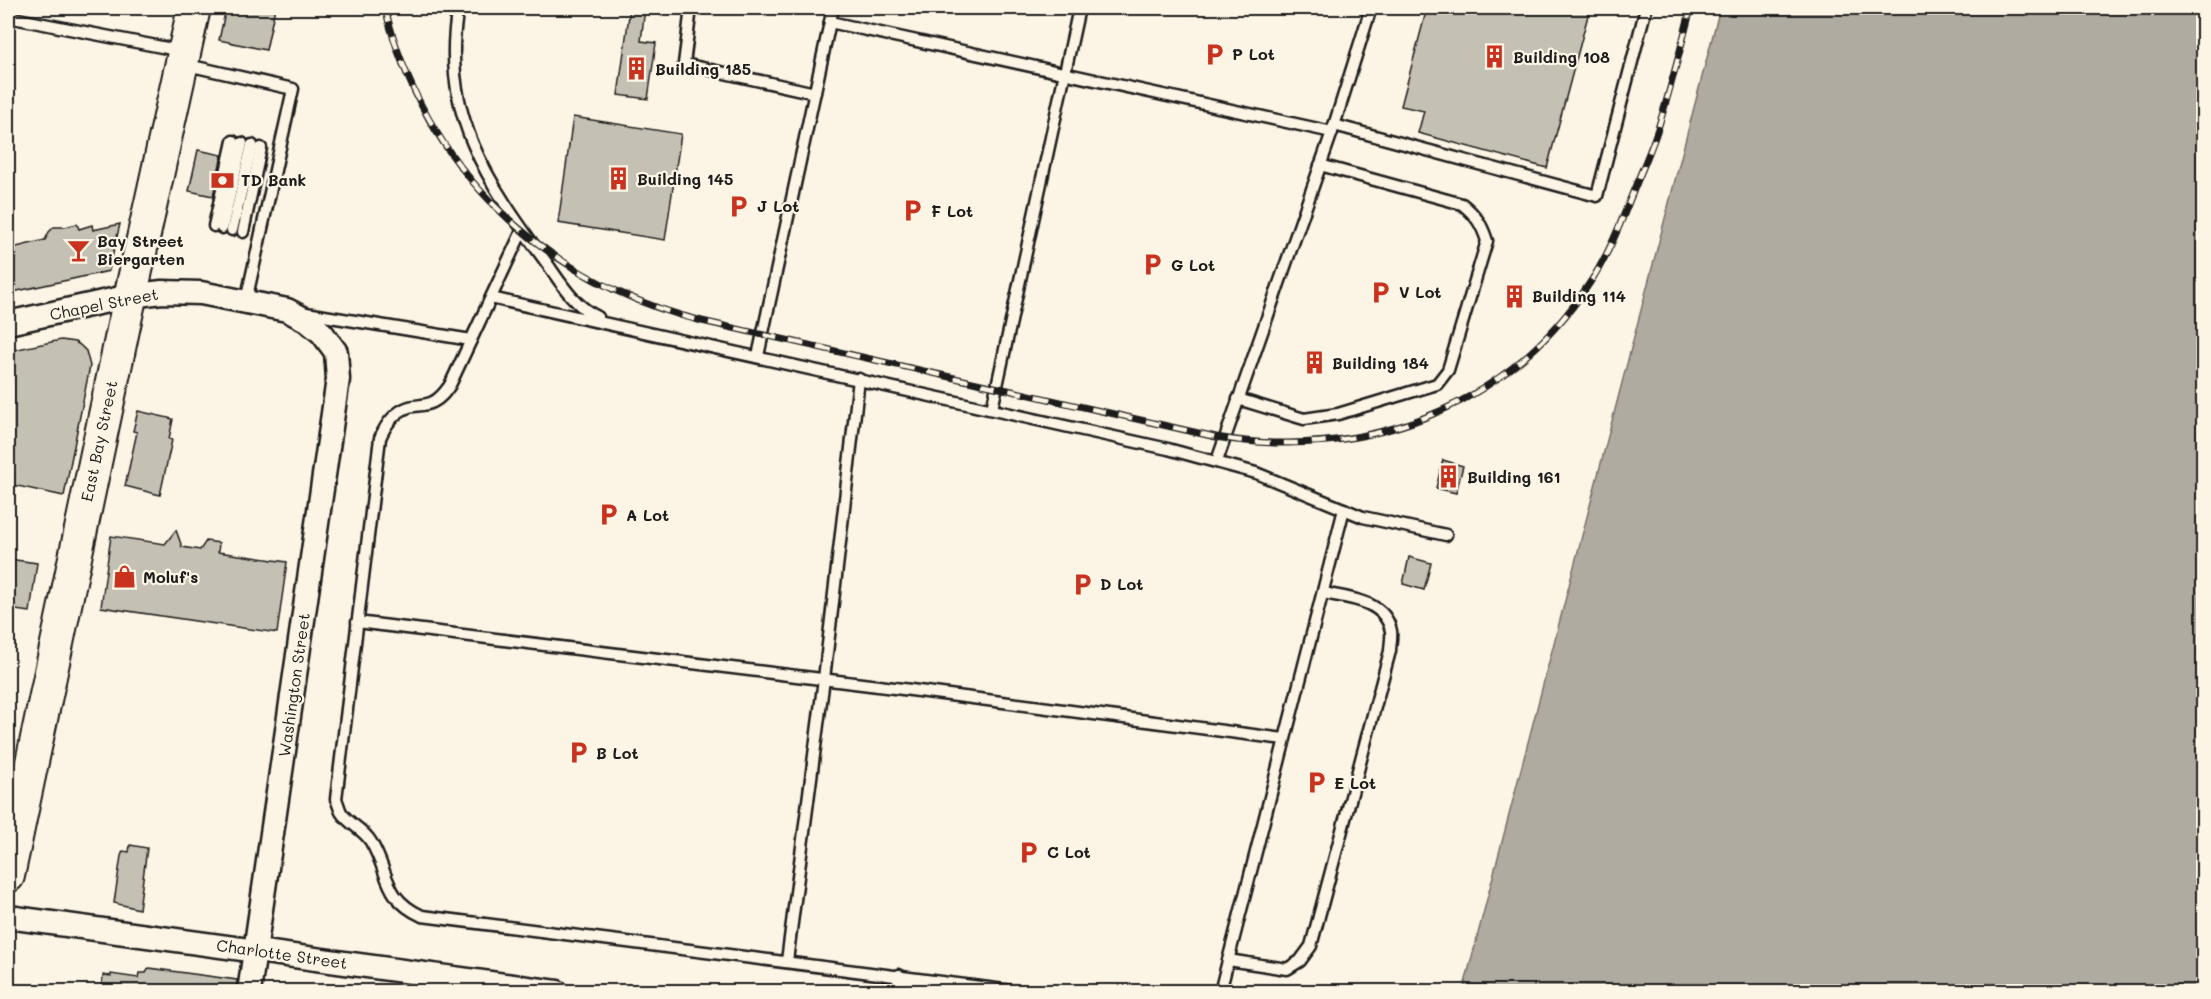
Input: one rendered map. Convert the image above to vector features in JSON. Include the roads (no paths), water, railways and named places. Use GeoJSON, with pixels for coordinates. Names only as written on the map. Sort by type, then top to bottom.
{"type":"FeatureCollection","features":[{"type":"Feature","properties":{"kind":"main road","name":"East Bay Street"},"geometry":{"type":"LineString","coordinates":[[8,876],[130,296],[195,8]]}},
{"type":"Feature","properties":{"kind":"street","name":"Chapel Street"},"geometry":{"type":"LineString","coordinates":[[8,323],[130,296],[162,292],[201,293],[286,310],[322,333],[330,342],[336,352],[338,379]]}},
{"type":"Feature","properties":{"kind":"street","name":"Washington Street"},"geometry":{"type":"LineString","coordinates":[[249,992],[338,379]]}},
{"type":"Feature","properties":{"kind":"street","name":"Charlotte Street"},"geometry":{"type":"LineString","coordinates":[[8,917],[557,992]]}},
{"type":"Feature","properties":{"kind":"lane"},"geometry":{"type":"LineString","coordinates":[[458,8],[453,48],[456,85],[462,117],[473,149],[522,231],[579,306],[612,324]]}},
{"type":"Feature","properties":{"kind":"lane"},"geometry":{"type":"LineString","coordinates":[[691,8],[684,64],[815,93]]}},
{"type":"Feature","properties":{"kind":"lane"},"geometry":{"type":"LineString","coordinates":[[758,356],[833,8]]}},
{"type":"Feature","properties":{"kind":"lane"},"geometry":{"type":"LineString","coordinates":[[992,410],[1079,8]]}},
{"type":"Feature","properties":{"kind":"lane"},"geometry":{"type":"LineString","coordinates":[[1217,461],[1333,129],[1371,8]]}},
{"type":"Feature","properties":{"kind":"lane"},"geometry":{"type":"LineString","coordinates":[[830,22],[1333,129],[1597,196],[1646,8]]}},
{"type":"Feature","properties":{"kind":"lane"},"geometry":{"type":"LineString","coordinates":[[8,17],[184,58],[293,89],[246,301]]}},
{"type":"Feature","properties":{"kind":"lane"},"geometry":{"type":"LineString","coordinates":[[247,144],[228,229],[247,144]]}},
{"type":"Feature","properties":{"kind":"lane"},"geometry":{"type":"LineString","coordinates":[[1238,399],[1304,419],[1338,414],[1437,384],[1448,370],[1487,241],[1482,225],[1473,212],[1462,204],[1320,165]]}},
{"type":"Feature","properties":{"kind":"lane"},"geometry":{"type":"LineString","coordinates":[[522,231],[450,385],[440,398],[426,405],[408,407],[398,413],[385,425],[380,438],[336,799],[342,814],[365,833],[372,842],[391,890],[406,909],[422,916],[1020,992]]}},
{"type":"Feature","properties":{"kind":"lane"},"geometry":{"type":"LineString","coordinates":[[491,298],[758,356],[1217,461],[1256,472],[1363,517],[1446,535]]}},
{"type":"Feature","properties":{"kind":"lane"},"geometry":{"type":"LineString","coordinates":[[286,310],[471,340]]}},
{"type":"Feature","properties":{"kind":"lane"},"geometry":{"type":"LineString","coordinates":[[787,961],[824,679],[859,379]]}},
{"type":"Feature","properties":{"kind":"lane"},"geometry":{"type":"LineString","coordinates":[[1220,992],[1344,508]]}},
{"type":"Feature","properties":{"kind":"lane"},"geometry":{"type":"LineString","coordinates":[[1228,960],[1287,969],[1300,961],[1311,946],[1390,651],[1391,631],[1386,619],[1376,607],[1365,602],[1323,593]]}},
{"type":"Feature","properties":{"kind":"lane"},"geometry":{"type":"LineString","coordinates":[[357,622],[824,679],[1284,739]]}},
{"type":"Feature","properties":{"kind":"lane"},"geometry":{"type":"LineString","coordinates":[[897,992],[899,975]]}},
{"type":"Feature","properties":{"kind":"railway"},"geometry":{"type":"LineString","coordinates":[[385,8],[404,66],[429,119],[461,167],[499,210],[542,247],[591,278],[644,303],[702,321],[1216,437],[1270,443],[1324,441],[1376,433],[1426,417],[1473,394],[1516,365],[1555,328],[1589,284],[1621,223],[1657,132],[1691,8]]}},
{"type":"Feature","properties":{"kind":"place","name":"P Lot"},"geometry":{"type":"Point","coordinates":[1214,54]}},
{"type":"Feature","properties":{"kind":"place","name":"Building 108"},"geometry":{"type":"Point","coordinates":[1495,57]}},
{"type":"Feature","properties":{"kind":"place","name":"Building 185"},"geometry":{"type":"Point","coordinates":[637,69]}},
{"type":"Feature","properties":{"kind":"place","name":"Building 145"},"geometry":{"type":"Point","coordinates":[619,179]}},
{"type":"Feature","properties":{"kind":"place","name":"TD Bank"},"geometry":{"type":"Point","coordinates":[223,180]}},
{"type":"Feature","properties":{"kind":"place","name":"J Lot"},"geometry":{"type":"Point","coordinates":[739,206]}},
{"type":"Feature","properties":{"kind":"place","name":"F Lot"},"geometry":{"type":"Point","coordinates":[913,211]}},
{"type":"Feature","properties":{"kind":"place","name":"Bay Street Biergarten"},"geometry":{"type":"Point","coordinates":[79,250]}},
{"type":"Feature","properties":{"kind":"place","name":"G Lot"},"geometry":{"type":"Point","coordinates":[1153,265]}},
{"type":"Feature","properties":{"kind":"place","name":"V Lot"},"geometry":{"type":"Point","coordinates":[1381,292]}},
{"type":"Feature","properties":{"kind":"place","name":"Building 114"},"geometry":{"type":"Point","coordinates":[1514,296]}},
{"type":"Feature","properties":{"kind":"place","name":"Building 184"},"geometry":{"type":"Point","coordinates":[1314,363]}},
{"type":"Feature","properties":{"kind":"place","name":"Building 161"},"geometry":{"type":"Point","coordinates":[1449,477]}},
{"type":"Feature","properties":{"kind":"place","name":"A Lot"},"geometry":{"type":"Point","coordinates":[608,515]}},
{"type":"Feature","properties":{"kind":"place","name":"Moluf's"},"geometry":{"type":"Point","coordinates":[125,577]}},
{"type":"Feature","properties":{"kind":"place","name":"D Lot"},"geometry":{"type":"Point","coordinates":[1082,584]}},
{"type":"Feature","properties":{"kind":"place","name":"B Lot"},"geometry":{"type":"Point","coordinates":[578,753]}},
{"type":"Feature","properties":{"kind":"place","name":"E Lot"},"geometry":{"type":"Point","coordinates":[1316,783]}},
{"type":"Feature","properties":{"kind":"place","name":"C Lot"},"geometry":{"type":"Point","coordinates":[1029,852]}}]}
